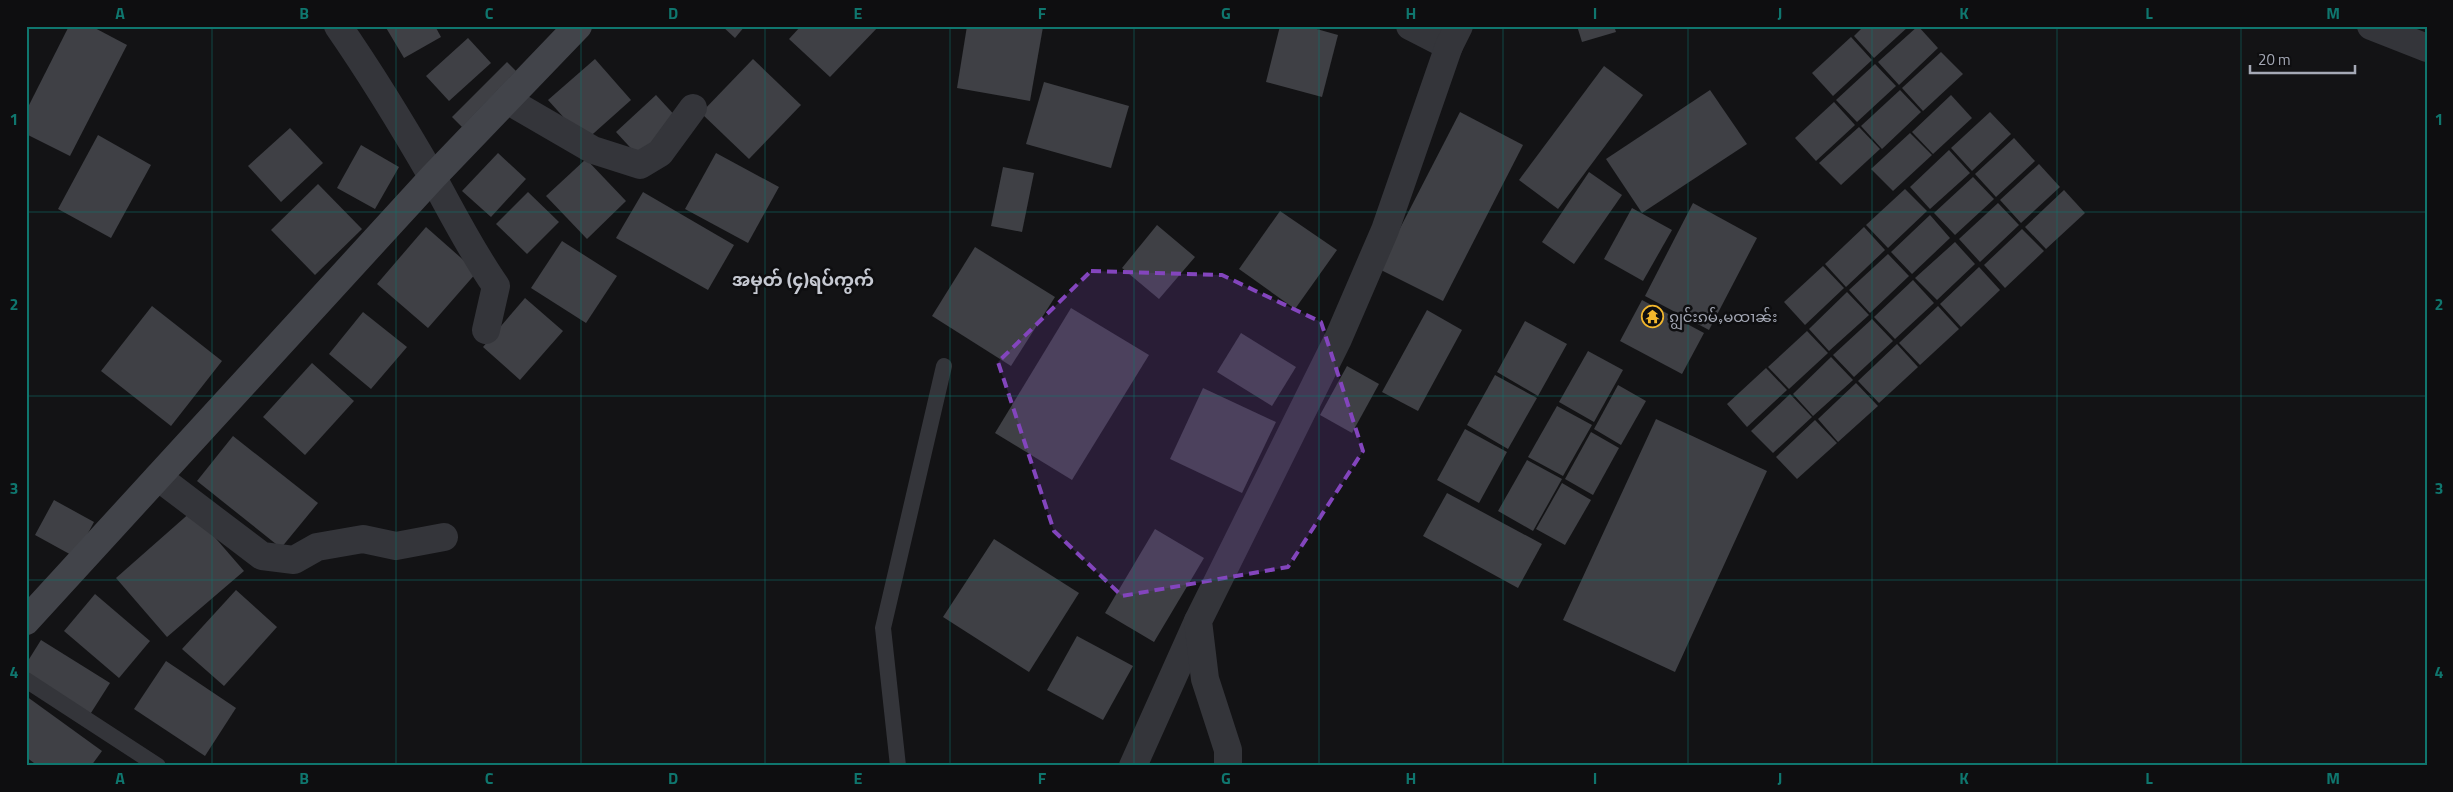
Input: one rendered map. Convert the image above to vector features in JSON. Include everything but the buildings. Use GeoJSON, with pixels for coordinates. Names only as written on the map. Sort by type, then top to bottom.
{"type":"FeatureCollection","features":[{"type":"Feature","properties":{"kind":"street"},"geometry":{"type":"LineString","coordinates":[[338,26],[365,66],[432,178],[476,258],[496,286],[486,330]]}},
{"type":"Feature","properties":{"kind":"street"},"geometry":{"type":"LineString","coordinates":[[26,621],[432,178],[578,26]]}},
{"type":"Feature","properties":{"kind":"street"},"geometry":{"type":"LineString","coordinates":[[1133,766],[1198,621],[1338,339],[1385,230],[1454,36],[1410,26]]}},
{"type":"Feature","properties":{"kind":"street"},"geometry":{"type":"LineString","coordinates":[[2371,26],[2427,48]]}},
{"type":"Feature","properties":{"kind":"street"},"geometry":{"type":"LineString","coordinates":[[507,100],[593,150],[640,165],[660,153],[692,108]]}},
{"type":"Feature","properties":{"kind":"street"},"geometry":{"type":"LineString","coordinates":[[158,477],[262,556],[294,560],[317,547],[362,539],[396,546],[444,537]]}},
{"type":"Feature","properties":{"kind":"street"},"geometry":{"type":"LineString","coordinates":[[1198,621],[1205,680],[1228,750],[1228,766]]}},
{"type":"Feature","properties":{"kind":"lane"},"geometry":{"type":"LineString","coordinates":[[898,766],[883,628],[944,366]]}},
{"type":"Feature","properties":{"kind":"lane"},"geometry":{"type":"LineString","coordinates":[[26,680],[158,766]]}},
{"type":"Feature","properties":{"kind":"highlighted area"},"geometry":{"type":"Polygon","coordinates":[[[1091,271],[1222,275],[1321,322],[1363,451],[1288,567],[1122,596],[1054,531],[998,362],[1091,271]]]}},
{"type":"Feature","properties":{"kind":"place","name":"ၵျွင်းၵမ်ႇမထၢၼ်း"},"geometry":{"type":"Point","coordinates":[1653,316]}},
{"type":"Feature","properties":{"kind":"district","name":"အမှတ် (၄)ရပ်ကွက်"},"geometry":{"type":"Point","coordinates":[803,279]}}]}
